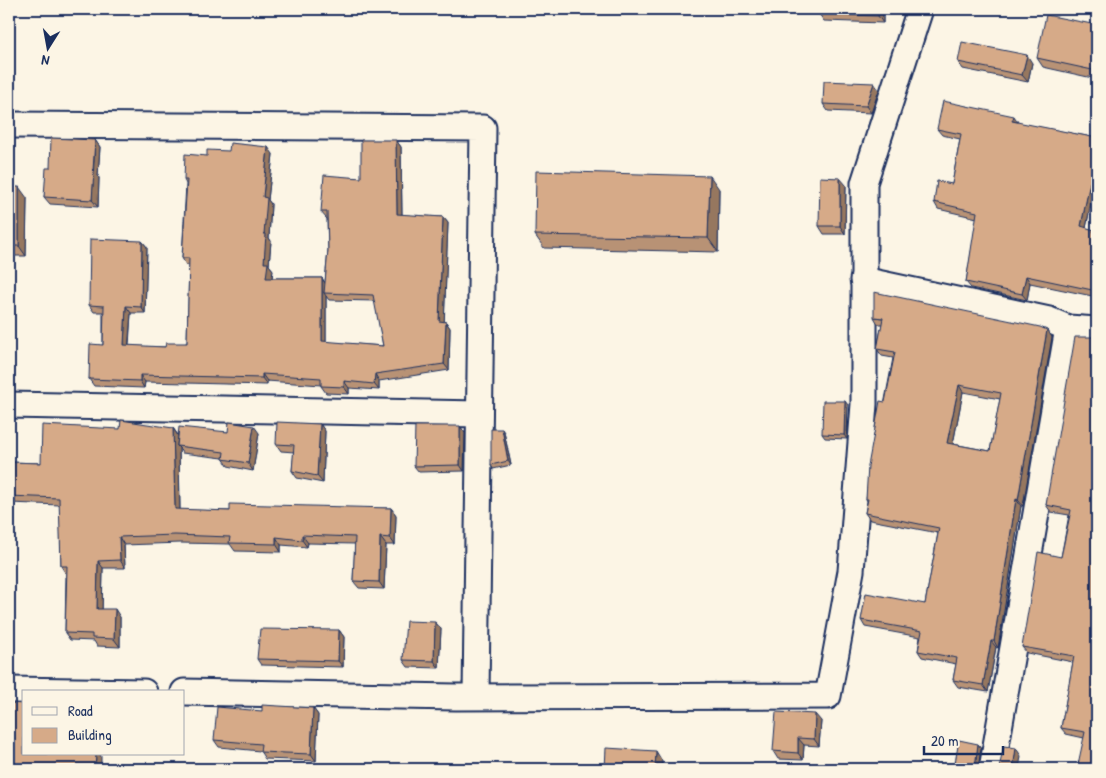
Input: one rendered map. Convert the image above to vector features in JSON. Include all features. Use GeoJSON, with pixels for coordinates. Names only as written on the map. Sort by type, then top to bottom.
{"type":"FeatureCollection","features":[{"type":"Feature","properties":{"kind":"street"},"geometry":{"type":"LineString","coordinates":[[185,692],[476,696],[828,696],[851,571],[864,404],[864,184],[920,9]]}},
{"type":"Feature","properties":{"kind":"street"},"geometry":{"type":"LineString","coordinates":[[9,125],[483,128],[476,696]]}},
{"type":"Feature","properties":{"kind":"street"},"geometry":{"type":"LineString","coordinates":[[863,280],[1049,320],[1068,328],[1097,330]]}},
{"type":"Feature","properties":{"kind":"street"},"geometry":{"type":"LineString","coordinates":[[992,769],[1068,328]]}},
{"type":"Feature","properties":{"kind":"street"},"geometry":{"type":"LineString","coordinates":[[9,405],[479,414]]}},
{"type":"Feature","properties":{"kind":"street"},"geometry":{"type":"LineString","coordinates":[[9,690],[22,690]]}},
{"type":"Feature","properties":{"kind":"building"},"geometry":{"type":"Polygon","coordinates":[[[819,9],[878,9],[878,16],[819,14],[819,9]]]}},
{"type":"Feature","properties":{"kind":"building"},"geometry":{"type":"Polygon","coordinates":[[[1046,15],[1097,25],[1097,71],[1037,58],[1046,15]]]}},
{"type":"Feature","properties":{"kind":"building"},"geometry":{"type":"Polygon","coordinates":[[[962,42],[1027,55],[1022,75],[958,62],[962,42]]]}},
{"type":"Feature","properties":{"kind":"building"},"geometry":{"type":"Polygon","coordinates":[[[824,81],[874,83],[866,106],[823,104],[824,81]]]}},
{"type":"Feature","properties":{"kind":"building"},"geometry":{"type":"Polygon","coordinates":[[[943,101],[1014,116],[1012,121],[1097,138],[1097,183],[1090,182],[1081,226],[1094,230],[1093,232],[1097,233],[1097,291],[1026,276],[1022,294],[966,282],[977,212],[934,202],[937,181],[952,184],[961,134],[937,129],[943,101]]]}},
{"type":"Feature","properties":{"kind":"building"},"geometry":{"type":"Polygon","coordinates":[[[51,138],[95,140],[92,200],[44,197],[46,168],[50,168],[51,138]]]}},
{"type":"Feature","properties":{"kind":"building"},"geometry":{"type":"Polygon","coordinates":[[[361,140],[396,140],[397,214],[443,217],[439,321],[446,322],[444,364],[375,374],[374,384],[344,381],[344,387],[321,386],[321,378],[262,374],[262,378],[140,375],[140,381],[89,379],[90,344],[103,345],[104,306],[89,305],[90,239],[142,241],[141,307],[126,306],[124,345],[165,347],[166,343],[187,343],[189,258],[182,258],[187,180],[184,180],[185,154],[207,156],[207,150],[229,151],[230,143],[268,147],[263,197],[267,198],[264,234],[266,234],[264,263],[268,263],[266,278],[322,278],[322,341],[383,346],[373,295],[324,293],[328,250],[327,212],[321,212],[324,175],[361,178],[361,140]]]}},
{"type":"Feature","properties":{"kind":"building"},"geometry":{"type":"Polygon","coordinates":[[[536,171],[710,176],[708,238],[535,235],[536,171]]]}},
{"type":"Feature","properties":{"kind":"building"},"geometry":{"type":"Polygon","coordinates":[[[820,177],[840,178],[840,226],[819,226],[820,177]]]}},
{"type":"Feature","properties":{"kind":"building"},"geometry":{"type":"Polygon","coordinates":[[[9,187],[19,187],[19,246],[9,246],[9,187]]]}},
{"type":"Feature","properties":{"kind":"building"},"geometry":{"type":"Polygon","coordinates":[[[874,292],[1047,330],[1018,500],[1016,499],[994,641],[991,641],[983,685],[953,680],[957,658],[918,651],[922,631],[861,620],[866,593],[925,604],[939,528],[865,513],[868,499],[866,499],[868,466],[880,401],[885,402],[895,352],[877,349],[883,318],[874,317],[874,292]],[[959,385],[947,443],[990,451],[1001,393],[959,385]]]}},
{"type":"Feature","properties":{"kind":"building"},"geometry":{"type":"Polygon","coordinates":[[[1075,337],[1097,337],[1097,415],[1091,444],[1097,446],[1097,769],[1077,769],[1085,732],[1061,728],[1074,656],[1022,647],[1038,552],[1061,557],[1071,510],[1046,505],[1075,337]]]}},
{"type":"Feature","properties":{"kind":"building"},"geometry":{"type":"Polygon","coordinates":[[[823,401],[845,401],[844,435],[822,434],[823,401]]]}},
{"type":"Feature","properties":{"kind":"building"},"geometry":{"type":"Polygon","coordinates":[[[121,420],[173,428],[175,509],[230,511],[230,504],[391,508],[390,538],[380,537],[379,582],[353,581],[355,537],[302,535],[302,540],[276,537],[276,544],[229,543],[230,537],[175,535],[119,537],[120,560],[98,561],[97,609],[115,609],[114,639],[92,638],[92,634],[65,633],[67,566],[61,566],[59,498],[9,496],[9,462],[41,463],[42,425],[120,429],[121,420]]]}},
{"type":"Feature","properties":{"kind":"building"},"geometry":{"type":"Polygon","coordinates":[[[229,422],[254,426],[248,463],[223,459],[224,452],[177,446],[179,427],[228,432],[229,422]]]}},
{"type":"Feature","properties":{"kind":"building"},"geometry":{"type":"Polygon","coordinates":[[[277,422],[320,424],[317,476],[292,471],[294,445],[276,444],[277,422]]]}},
{"type":"Feature","properties":{"kind":"building"},"geometry":{"type":"Polygon","coordinates":[[[415,426],[460,426],[460,465],[414,466],[415,426]]]}},
{"type":"Feature","properties":{"kind":"building"},"geometry":{"type":"Polygon","coordinates":[[[491,429],[502,429],[508,461],[491,465],[491,429]]]}},
{"type":"Feature","properties":{"kind":"building"},"geometry":{"type":"Polygon","coordinates":[[[406,621],[435,622],[434,661],[403,660],[406,621]]]}},
{"type":"Feature","properties":{"kind":"building"},"geometry":{"type":"Polygon","coordinates":[[[260,629],[339,630],[338,661],[257,659],[260,629]]]}},
{"type":"Feature","properties":{"kind":"building"},"geometry":{"type":"Polygon","coordinates":[[[10,703],[22,704],[22,756],[96,756],[95,769],[9,769],[10,703]]]}},
{"type":"Feature","properties":{"kind":"building"},"geometry":{"type":"Polygon","coordinates":[[[262,705],[313,708],[311,754],[260,752],[261,744],[214,740],[217,707],[262,711],[262,705]]]}},
{"type":"Feature","properties":{"kind":"building"},"geometry":{"type":"Polygon","coordinates":[[[776,712],[815,714],[814,739],[798,738],[798,753],[773,751],[776,712]]]}},
{"type":"Feature","properties":{"kind":"building"},"geometry":{"type":"Polygon","coordinates":[[[959,740],[978,744],[975,767],[955,763],[959,740]]]}},
{"type":"Feature","properties":{"kind":"building"},"geometry":{"type":"Polygon","coordinates":[[[1004,746],[1016,748],[1013,769],[999,768],[1004,746]]]}},
{"type":"Feature","properties":{"kind":"building"},"geometry":{"type":"Polygon","coordinates":[[[606,748],[656,751],[655,769],[605,769],[606,748]]]}},
{"type":"Feature","properties":{"kind":"building"},"geometry":{"type":"Polygon","coordinates":[[[150,764],[189,765],[189,769],[150,769],[150,764]]]}}]}
